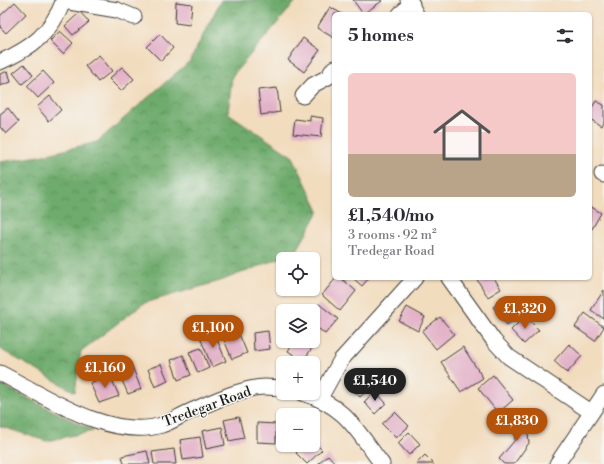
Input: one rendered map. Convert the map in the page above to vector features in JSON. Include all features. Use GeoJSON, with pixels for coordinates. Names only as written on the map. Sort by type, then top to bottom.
{"type":"FeatureCollection","features":[{"type":"Feature","properties":{"kind":"street"},"geometry":{"type":"LineString","coordinates":[[0,62],[22,52],[50,28],[64,0],[118,10],[134,17]]}},
{"type":"Feature","properties":{"kind":"street"},"geometry":{"type":"LineString","coordinates":[[403,12],[412,6]]}},
{"type":"Feature","properties":{"kind":"street"},"geometry":{"type":"LineString","coordinates":[[303,96],[313,85],[328,77],[332,71]]}},
{"type":"Feature","properties":{"kind":"street"},"geometry":{"type":"LineString","coordinates":[[382,464],[343,413],[320,398],[341,360],[413,280]]}},
{"type":"Feature","properties":{"kind":"street"},"geometry":{"type":"LineString","coordinates":[[450,280],[494,341],[509,357],[591,412]]}},
{"type":"Feature","properties":{"kind":"street","name":"Tredegar Road"},"geometry":{"type":"LineString","coordinates":[[0,373],[87,417],[112,426],[136,429],[162,425],[190,411],[242,392],[264,387],[276,388]]}},
{"type":"Feature","properties":{"kind":"street"},"geometry":{"type":"LineString","coordinates":[[557,464],[604,394]]}},
{"type":"Feature","properties":{"kind":"green space"},"geometry":{"type":"Polygon","coordinates":[[[221,0],[297,0],[232,76],[228,113],[293,157],[319,211],[296,252],[276,252],[276,260],[220,281],[144,303],[81,351],[75,392],[0,349],[0,162],[40,156],[97,142],[190,61],[221,0]]]}},
{"type":"Feature","properties":{"kind":"green space"},"geometry":{"type":"Polygon","coordinates":[[[0,384],[93,431],[46,441],[0,426],[0,384]]]}},
{"type":"Feature","properties":{"kind":"building"},"geometry":{"type":"Polygon","coordinates":[[[353,0],[382,1],[366,12],[362,12],[353,0]]]}},
{"type":"Feature","properties":{"kind":"building"},"geometry":{"type":"Polygon","coordinates":[[[15,2],[26,14],[6,33],[0,27],[0,16],[15,2]]]}},
{"type":"Feature","properties":{"kind":"building"},"geometry":{"type":"Polygon","coordinates":[[[176,2],[192,4],[190,25],[175,23],[176,2]]]}},
{"type":"Feature","properties":{"kind":"building"},"geometry":{"type":"Polygon","coordinates":[[[330,7],[339,12],[332,12],[332,37],[317,28],[330,7]]]}},
{"type":"Feature","properties":{"kind":"building"},"geometry":{"type":"Polygon","coordinates":[[[80,12],[89,22],[73,35],[65,26],[80,12]]]}},
{"type":"Feature","properties":{"kind":"building"},"geometry":{"type":"Polygon","coordinates":[[[60,31],[73,43],[63,54],[50,41],[60,31]]]}},
{"type":"Feature","properties":{"kind":"building"},"geometry":{"type":"Polygon","coordinates":[[[160,34],[173,48],[161,61],[147,47],[160,34]]]}},
{"type":"Feature","properties":{"kind":"building"},"geometry":{"type":"Polygon","coordinates":[[[303,38],[320,50],[304,72],[288,60],[303,38]]]}},
{"type":"Feature","properties":{"kind":"building"},"geometry":{"type":"Polygon","coordinates":[[[99,55],[112,71],[98,82],[85,66],[99,55]]]}},
{"type":"Feature","properties":{"kind":"building"},"geometry":{"type":"Polygon","coordinates":[[[24,64],[33,75],[22,84],[13,73],[24,64]]]}},
{"type":"Feature","properties":{"kind":"building"},"geometry":{"type":"Polygon","coordinates":[[[122,67],[134,79],[121,91],[109,79],[122,67]]]}},
{"type":"Feature","properties":{"kind":"building"},"geometry":{"type":"Polygon","coordinates":[[[8,71],[11,82],[0,86],[0,74],[8,71]]]}},
{"type":"Feature","properties":{"kind":"building"},"geometry":{"type":"Polygon","coordinates":[[[43,71],[54,83],[38,98],[27,86],[43,71]]]}},
{"type":"Feature","properties":{"kind":"building"},"geometry":{"type":"Polygon","coordinates":[[[277,88],[280,112],[261,115],[258,90],[277,88]]]}},
{"type":"Feature","properties":{"kind":"building"},"geometry":{"type":"Polygon","coordinates":[[[50,96],[61,110],[49,121],[37,107],[50,96]]]}},
{"type":"Feature","properties":{"kind":"building"},"geometry":{"type":"Polygon","coordinates":[[[596,101],[604,105],[604,121],[601,126],[592,120],[592,108],[596,101]]]}},
{"type":"Feature","properties":{"kind":"building"},"geometry":{"type":"Polygon","coordinates":[[[8,108],[19,122],[6,134],[0,127],[0,114],[8,108]]]}},
{"type":"Feature","properties":{"kind":"building"},"geometry":{"type":"Polygon","coordinates":[[[310,116],[323,118],[321,137],[293,134],[295,119],[310,121],[310,116]]]}},
{"type":"Feature","properties":{"kind":"building"},"geometry":{"type":"Polygon","coordinates":[[[592,207],[601,213],[592,229],[592,207]]]}},
{"type":"Feature","properties":{"kind":"building"},"geometry":{"type":"Polygon","coordinates":[[[334,280],[343,280],[356,291],[340,311],[322,295],[334,280]]]}},
{"type":"Feature","properties":{"kind":"building"},"geometry":{"type":"Polygon","coordinates":[[[355,280],[367,280],[362,286],[355,280]]]}},
{"type":"Feature","properties":{"kind":"building"},"geometry":{"type":"Polygon","coordinates":[[[477,280],[495,280],[501,289],[488,297],[477,280]]]}},
{"type":"Feature","properties":{"kind":"building"},"geometry":{"type":"Polygon","coordinates":[[[604,290],[604,319],[591,310],[604,290]]]}},
{"type":"Feature","properties":{"kind":"building"},"geometry":{"type":"Polygon","coordinates":[[[505,298],[519,316],[507,325],[493,307],[505,298]]]}},
{"type":"Feature","properties":{"kind":"building"},"geometry":{"type":"Polygon","coordinates":[[[320,305],[338,319],[325,334],[320,330],[320,305]]]}},
{"type":"Feature","properties":{"kind":"building"},"geometry":{"type":"Polygon","coordinates":[[[407,307],[425,317],[418,331],[399,321],[407,307]]]}},
{"type":"Feature","properties":{"kind":"building"},"geometry":{"type":"Polygon","coordinates":[[[585,313],[604,327],[595,341],[575,327],[585,313]]]}},
{"type":"Feature","properties":{"kind":"building"},"geometry":{"type":"Polygon","coordinates":[[[525,316],[539,330],[524,344],[511,330],[525,316]]]}},
{"type":"Feature","properties":{"kind":"building"},"geometry":{"type":"Polygon","coordinates":[[[440,317],[454,334],[436,349],[422,331],[440,317]]]}},
{"type":"Feature","properties":{"kind":"building"},"geometry":{"type":"Polygon","coordinates":[[[237,329],[247,353],[232,359],[222,335],[237,329]]]}},
{"type":"Feature","properties":{"kind":"building"},"geometry":{"type":"Polygon","coordinates":[[[268,331],[270,349],[254,351],[253,333],[268,331]]]}},
{"type":"Feature","properties":{"kind":"building"},"geometry":{"type":"Polygon","coordinates":[[[214,332],[226,361],[212,367],[200,337],[214,332]]]}},
{"type":"Feature","properties":{"kind":"building"},"geometry":{"type":"Polygon","coordinates":[[[569,344],[582,356],[567,373],[554,361],[569,344]]]}},
{"type":"Feature","properties":{"kind":"building"},"geometry":{"type":"Polygon","coordinates":[[[463,347],[483,378],[461,392],[441,362],[463,347]]]}},
{"type":"Feature","properties":{"kind":"building"},"geometry":{"type":"Polygon","coordinates":[[[201,348],[209,368],[198,373],[189,352],[201,348]]]}},
{"type":"Feature","properties":{"kind":"building"},"geometry":{"type":"Polygon","coordinates":[[[290,348],[312,348],[306,356],[296,356],[288,351],[290,348]]]}},
{"type":"Feature","properties":{"kind":"building"},"geometry":{"type":"Polygon","coordinates":[[[183,355],[191,375],[178,380],[171,360],[183,355]]]}},
{"type":"Feature","properties":{"kind":"building"},"geometry":{"type":"Polygon","coordinates":[[[161,364],[168,381],[155,387],[148,369],[161,364]]]}},
{"type":"Feature","properties":{"kind":"building"},"geometry":{"type":"Polygon","coordinates":[[[132,366],[141,389],[128,394],[118,371],[132,366]]]}},
{"type":"Feature","properties":{"kind":"building"},"geometry":{"type":"Polygon","coordinates":[[[366,371],[376,382],[360,397],[350,386],[366,371]]]}},
{"type":"Feature","properties":{"kind":"building"},"geometry":{"type":"Polygon","coordinates":[[[110,375],[119,396],[99,403],[90,383],[110,375]]]}},
{"type":"Feature","properties":{"kind":"building"},"geometry":{"type":"Polygon","coordinates":[[[493,375],[513,400],[498,413],[478,388],[493,375]]]}},
{"type":"Feature","properties":{"kind":"building"},"geometry":{"type":"Polygon","coordinates":[[[375,391],[386,403],[375,414],[364,402],[375,391]]]}},
{"type":"Feature","properties":{"kind":"building"},"geometry":{"type":"Polygon","coordinates":[[[395,412],[409,426],[396,438],[382,424],[395,412]]]}},
{"type":"Feature","properties":{"kind":"building"},"geometry":{"type":"Polygon","coordinates":[[[526,416],[529,443],[514,464],[504,464],[499,459],[515,440],[513,418],[526,416]]]}},
{"type":"Feature","properties":{"kind":"building"},"geometry":{"type":"Polygon","coordinates":[[[239,417],[244,438],[229,441],[224,420],[239,417]]]}},
{"type":"Feature","properties":{"kind":"building"},"geometry":{"type":"Polygon","coordinates":[[[257,423],[276,424],[276,443],[257,442],[257,423]]]}},
{"type":"Feature","properties":{"kind":"building"},"geometry":{"type":"Polygon","coordinates":[[[222,427],[225,445],[206,449],[202,431],[222,427]]]}},
{"type":"Feature","properties":{"kind":"building"},"geometry":{"type":"Polygon","coordinates":[[[409,432],[420,444],[409,455],[398,443],[409,432]]]}},
{"type":"Feature","properties":{"kind":"building"},"geometry":{"type":"Polygon","coordinates":[[[200,437],[203,457],[183,460],[180,440],[200,437]]]}},
{"type":"Feature","properties":{"kind":"building"},"geometry":{"type":"Polygon","coordinates":[[[174,449],[176,464],[154,464],[152,452],[174,449]]]}},
{"type":"Feature","properties":{"kind":"building"},"geometry":{"type":"Polygon","coordinates":[[[147,451],[150,464],[124,464],[122,456],[147,451]]]}},
{"type":"Feature","properties":{"kind":"building"},"geometry":{"type":"Polygon","coordinates":[[[297,452],[320,452],[307,464],[296,453],[297,452]]]}},
{"type":"Feature","properties":{"kind":"building"},"geometry":{"type":"Polygon","coordinates":[[[328,455],[336,464],[318,464],[328,455]]]}},
{"type":"Feature","properties":{"kind":"building"},"geometry":{"type":"Polygon","coordinates":[[[425,455],[434,464],[416,464],[425,455]]]}}]}
